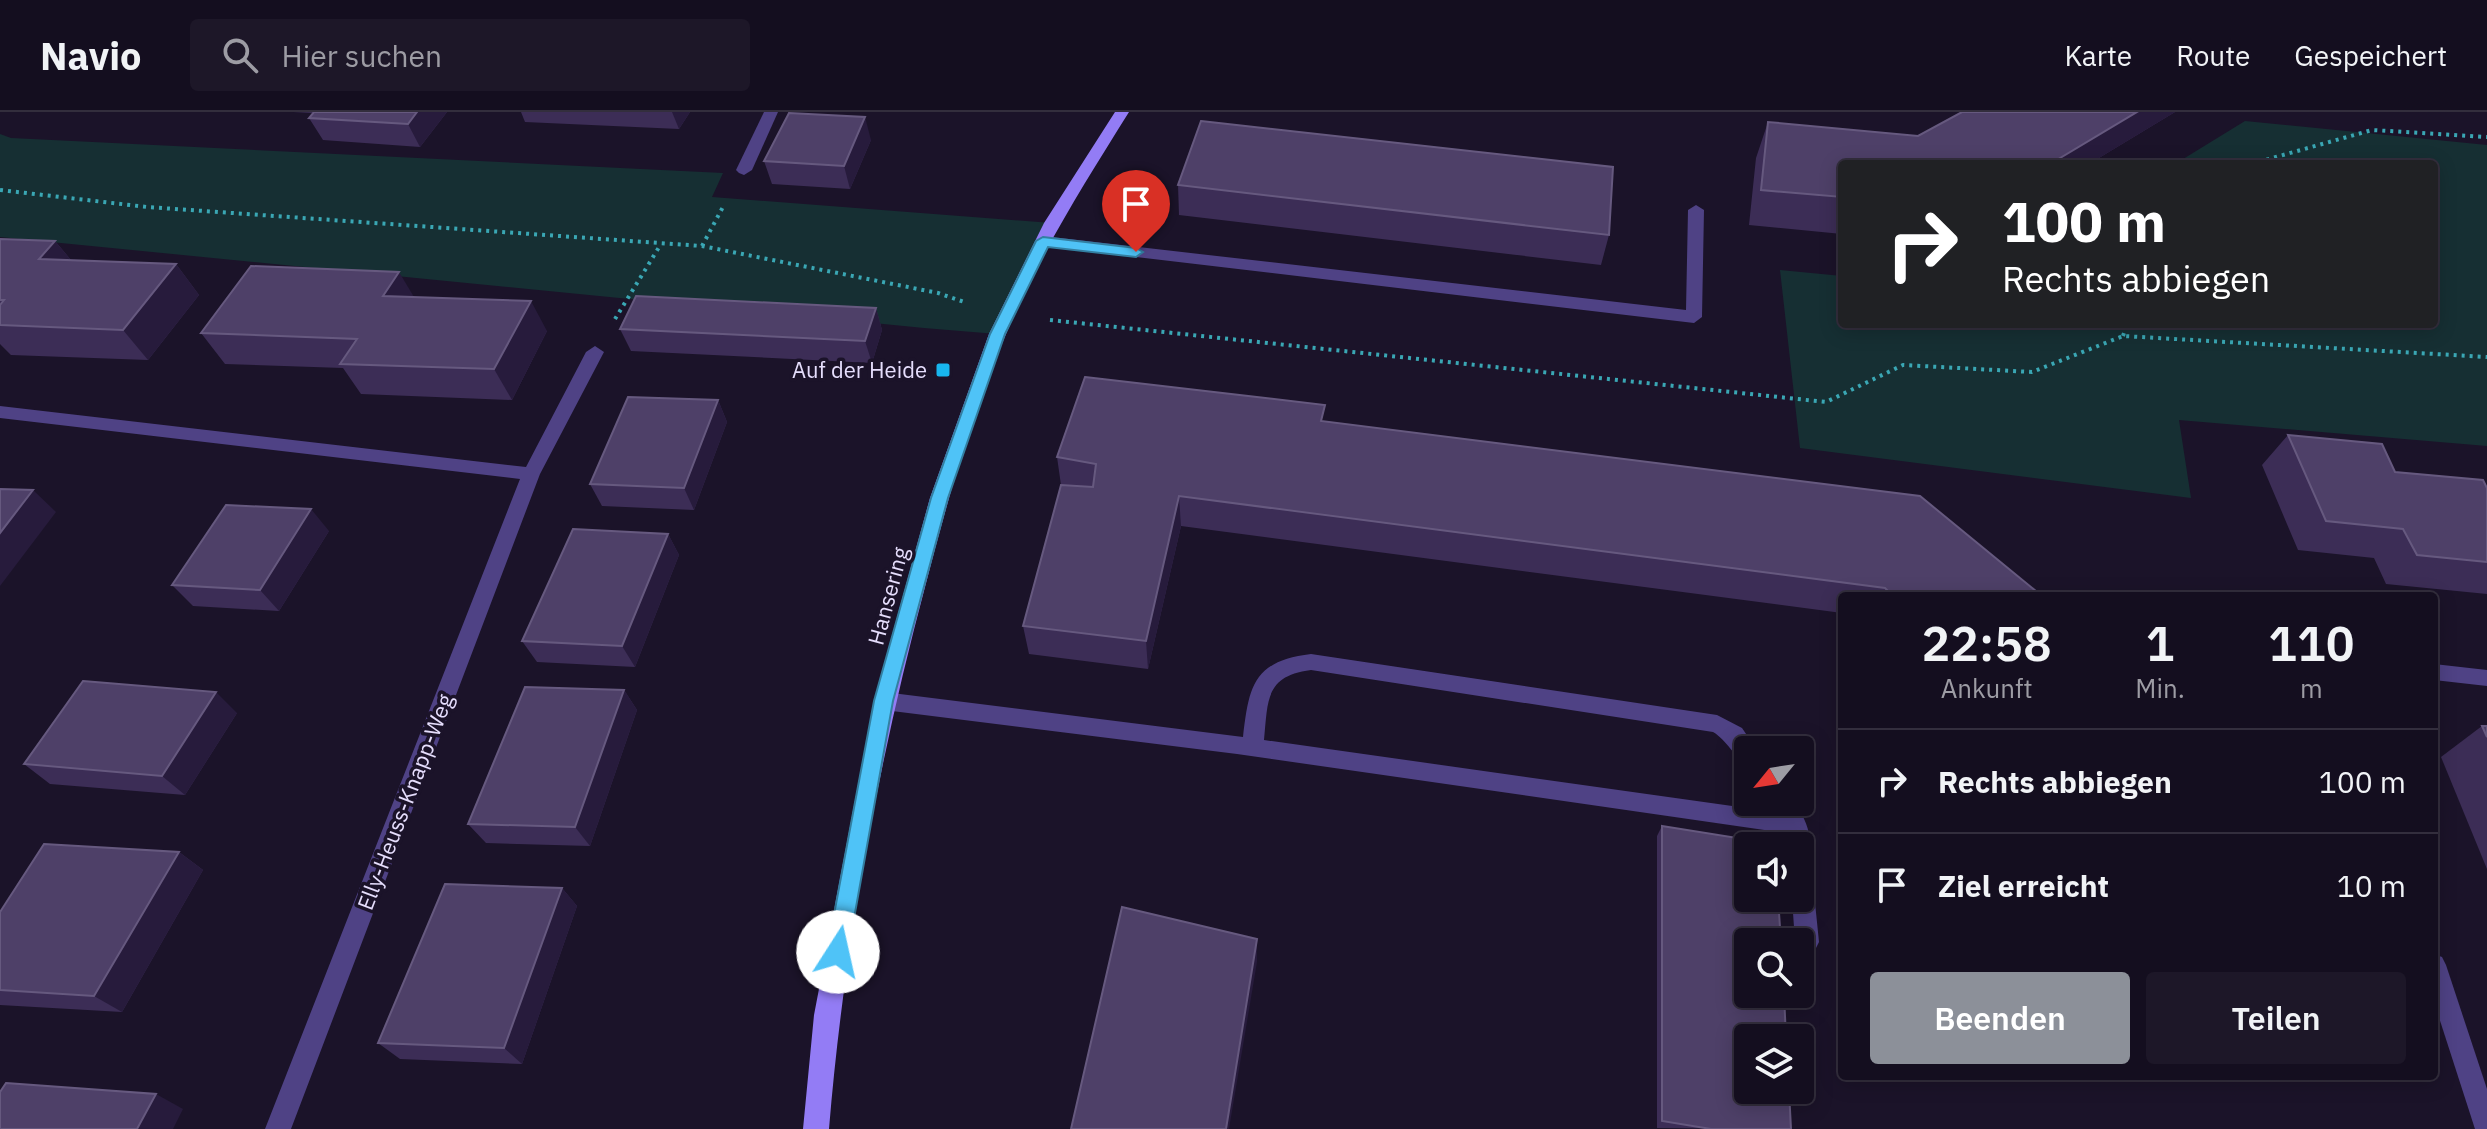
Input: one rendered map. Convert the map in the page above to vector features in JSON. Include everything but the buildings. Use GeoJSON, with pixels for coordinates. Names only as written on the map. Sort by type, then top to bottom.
{"type":"FeatureCollection","features":[{"type":"Feature","properties":{"kind":"street"},"geometry":{"type":"LineString","coordinates":[[744,170],[771,112]]}},
{"type":"Feature","properties":{"kind":"street","name":"Hansering"},"geometry":{"type":"LineString","coordinates":[[816,1129],[826,1015],[884,701],[939,498],[997,334],[1043,241],[1122,112]]}},
{"type":"Feature","properties":{"kind":"street"},"geometry":{"type":"LineString","coordinates":[[1043,241],[1694,317],[1696,210]]}},
{"type":"Feature","properties":{"kind":"street","name":"Elly-Heuss-Knapp-Weg"},"geometry":{"type":"LineString","coordinates":[[278,1129],[531,474],[595,352]]}},
{"type":"Feature","properties":{"kind":"street"},"geometry":{"type":"LineString","coordinates":[[0,412],[531,474]]}},
{"type":"Feature","properties":{"kind":"street"},"geometry":{"type":"LineString","coordinates":[[1253,747],[1261,686],[1273,670],[1289,663],[1311,662],[1717,724],[1735,736]]}},
{"type":"Feature","properties":{"kind":"street"},"geometry":{"type":"LineString","coordinates":[[2438,672],[2487,678]]}},
{"type":"Feature","properties":{"kind":"street"},"geometry":{"type":"LineString","coordinates":[[884,701],[1253,747],[1779,832]]}},
{"type":"Feature","properties":{"kind":"street"},"geometry":{"type":"LineString","coordinates":[[2438,977],[2487,1128]]}},
{"type":"Feature","properties":{"kind":"path"},"geometry":{"type":"LineString","coordinates":[[2265,160],[2372,130],[2487,137]]}},
{"type":"Feature","properties":{"kind":"path"},"geometry":{"type":"LineString","coordinates":[[0,190],[147,207],[702,246],[938,293],[1007,316],[1826,402],[1903,365],[2032,372],[2123,336],[2487,357]]}},
{"type":"Feature","properties":{"kind":"path"},"geometry":{"type":"LineString","coordinates":[[595,352],[661,244]]}},
{"type":"Feature","properties":{"kind":"path"},"geometry":{"type":"LineString","coordinates":[[2123,336],[2126,328]]}},
{"type":"Feature","properties":{"kind":"green space"},"geometry":{"type":"Polygon","coordinates":[[[2245,121],[2487,145],[2487,446],[2179,420],[2191,498],[1800,448],[1780,270],[1838,276],[1838,328],[2438,328],[2438,160],[2182,160],[2245,121]]]}},
{"type":"Feature","properties":{"kind":"green space"},"geometry":{"type":"Polygon","coordinates":[[[0,134],[11,138],[723,173],[712,197],[1052,223],[997,334],[924,328],[0,237],[0,134]]]}},
{"type":"Feature","properties":{"kind":"place","name":"Auf der Heide"},"geometry":{"type":"Point","coordinates":[943,370]}},
{"type":"Feature","properties":{"kind":"route"},"geometry":{"type":"LineString","coordinates":[[838,952],[884,701],[939,498],[997,334],[1043,241],[1136,252]]}}]}
